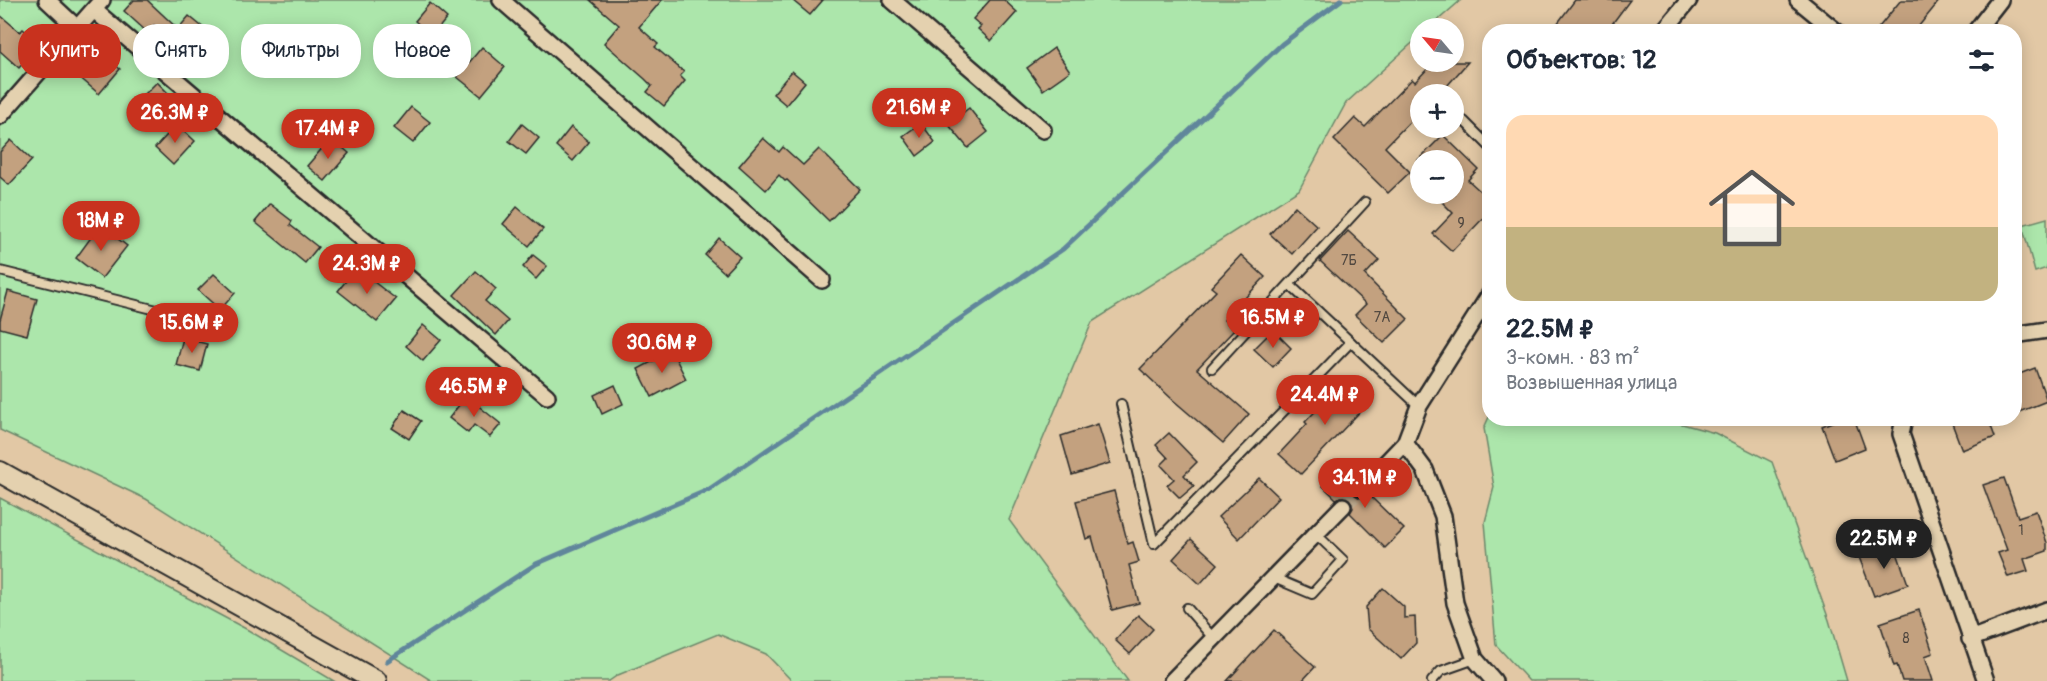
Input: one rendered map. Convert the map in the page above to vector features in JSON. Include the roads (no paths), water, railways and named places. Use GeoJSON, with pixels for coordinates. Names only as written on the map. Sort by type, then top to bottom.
{"type":"FeatureCollection","features":[{"type":"Feature","properties":{"kind":"street"},"geometry":{"type":"LineString","coordinates":[[47,0],[73,24]]}},
{"type":"Feature","properties":{"kind":"street"},"geometry":{"type":"LineString","coordinates":[[501,0],[822,280]]}},
{"type":"Feature","properties":{"kind":"street"},"geometry":{"type":"LineString","coordinates":[[892,0],[1043,130]]}},
{"type":"Feature","properties":{"kind":"street"},"geometry":{"type":"LineString","coordinates":[[1670,24],[1689,0]]}},
{"type":"Feature","properties":{"kind":"street"},"geometry":{"type":"LineString","coordinates":[[1798,0],[1827,24]]}},
{"type":"Feature","properties":{"kind":"street"},"geometry":{"type":"LineString","coordinates":[[1981,24],[2000,0]]}},
{"type":"Feature","properties":{"kind":"street"},"geometry":{"type":"LineString","coordinates":[[81,24],[98,5],[547,396]]}},
{"type":"Feature","properties":{"kind":"street"},"geometry":{"type":"LineString","coordinates":[[0,116],[33,78]]}},
{"type":"Feature","properties":{"kind":"street"},"geometry":{"type":"LineString","coordinates":[[1362,488],[1405,442],[1419,406],[1482,307]]}},
{"type":"Feature","properties":{"kind":"street"},"geometry":{"type":"LineString","coordinates":[[2022,334],[2047,330]]}},
{"type":"Feature","properties":{"kind":"street"},"geometry":{"type":"LineString","coordinates":[[1902,426],[1901,434],[1986,681]]}},
{"type":"Feature","properties":{"kind":"street"},"geometry":{"type":"LineString","coordinates":[[1405,442],[1425,470],[1443,516],[1455,603],[1475,659],[1494,681]]}},
{"type":"Feature","properties":{"kind":"street"},"geometry":{"type":"LineString","coordinates":[[0,472],[376,681]]}},
{"type":"Feature","properties":{"kind":"street"},"geometry":{"type":"LineString","coordinates":[[1179,679],[1214,639],[1343,506]]}},
{"type":"Feature","properties":{"kind":"street"},"geometry":{"type":"LineString","coordinates":[[1970,639],[2047,610]]}},
{"type":"Feature","properties":{"kind":"lane"},"geometry":{"type":"LineString","coordinates":[[1464,121],[1482,139]]}},
{"type":"Feature","properties":{"kind":"lane"},"geometry":{"type":"LineString","coordinates":[[1212,368],[1365,202]]}},
{"type":"Feature","properties":{"kind":"lane"},"geometry":{"type":"LineString","coordinates":[[0,271],[213,324]]}},
{"type":"Feature","properties":{"kind":"lane"},"geometry":{"type":"LineString","coordinates":[[1290,285],[1419,406]]}},
{"type":"Feature","properties":{"kind":"lane"},"geometry":{"type":"LineString","coordinates":[[1121,404],[1154,544],[1351,342]]}},
{"type":"Feature","properties":{"kind":"lane"},"geometry":{"type":"LineString","coordinates":[[1274,578],[1312,594],[1343,560],[1316,534]]}},
{"type":"Feature","properties":{"kind":"lane"},"geometry":{"type":"LineString","coordinates":[[1187,608],[1214,639]]}},
{"type":"Feature","properties":{"kind":"lane"},"geometry":{"type":"LineString","coordinates":[[1432,681],[1441,671],[1475,659]]}},
{"type":"Feature","properties":{"kind":"waterway"},"geometry":{"type":"LineString","coordinates":[[387,661],[536,564],[708,490],[1063,249],[1282,44],[1341,0]]}},
{"type":"Feature","properties":{"kind":"tunnel"},"geometry":{"type":"LineString","coordinates":[[1343,506],[1362,488]]}}]}
